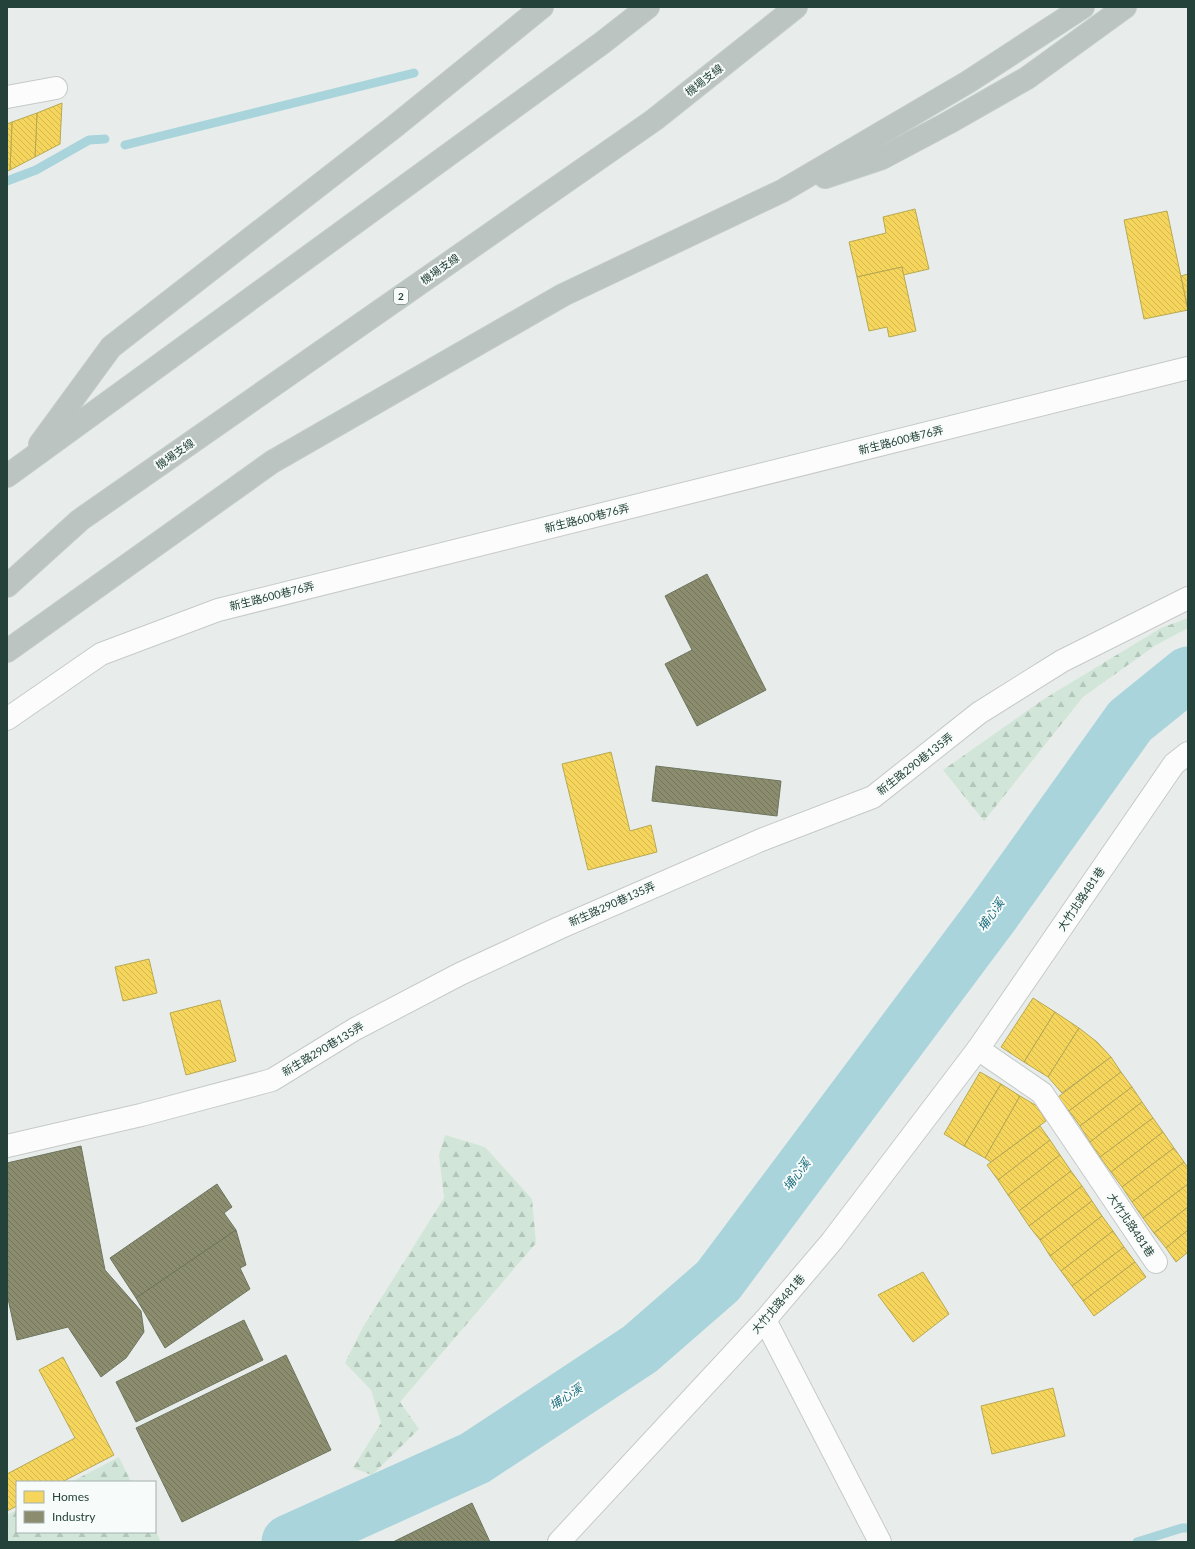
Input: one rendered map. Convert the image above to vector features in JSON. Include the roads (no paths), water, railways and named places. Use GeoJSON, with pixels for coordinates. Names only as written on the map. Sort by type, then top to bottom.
{"type":"FeatureCollection","features":[{"type":"Feature","properties":{"kind":"highway"},"geometry":{"type":"LineString","coordinates":[[29,460],[111,347],[394,126],[542,7]]}},
{"type":"Feature","properties":{"kind":"highway"},"geometry":{"type":"LineString","coordinates":[[7,476],[602,43],[648,7]]}},
{"type":"Feature","properties":{"kind":"highway","name":"機場支線"},"geometry":{"type":"LineString","coordinates":[[7,586],[80,520],[654,120],[796,7]]}},
{"type":"Feature","properties":{"kind":"highway"},"geometry":{"type":"LineString","coordinates":[[7,651],[272,462],[563,295],[782,191],[968,82],[1083,7]]}},
{"type":"Feature","properties":{"kind":"highway"},"geometry":{"type":"LineString","coordinates":[[782,191],[882,158],[948,124],[1027,78],[1125,7]]}},
{"type":"Feature","properties":{"kind":"lane"},"geometry":{"type":"LineString","coordinates":[[7,97],[56,88]]}},
{"type":"Feature","properties":{"kind":"lane","name":"新生路600巷76弄"},"geometry":{"type":"LineString","coordinates":[[7,719],[101,654],[218,610],[1188,368]]}},
{"type":"Feature","properties":{"kind":"lane","name":"新生路290巷135弄"},"geometry":{"type":"LineString","coordinates":[[7,1146],[141,1115],[272,1080],[355,1029],[460,974],[761,840],[873,796],[979,714],[1055,665],[1188,598]]}},
{"type":"Feature","properties":{"kind":"lane","name":"大竹北路481巷"},"geometry":{"type":"LineString","coordinates":[[559,1542],[765,1320],[832,1241],[978,1050],[1174,764],[1188,753]]}},
{"type":"Feature","properties":{"kind":"lane","name":"大竹北路481巷"},"geometry":{"type":"LineString","coordinates":[[978,1050],[1042,1094],[1156,1262]]}},
{"type":"Feature","properties":{"kind":"lane"},"geometry":{"type":"LineString","coordinates":[[765,1320],[880,1542]]}},
{"type":"Feature","properties":{"kind":"waterway"},"geometry":{"type":"LineString","coordinates":[[125,145],[414,73]]}},
{"type":"Feature","properties":{"kind":"waterway"},"geometry":{"type":"LineString","coordinates":[[7,181],[36,170],[89,140],[105,139]]}},
{"type":"Feature","properties":{"kind":"waterway","name":"埔心溪"},"geometry":{"type":"LineString","coordinates":[[289,1542],[475,1458],[640,1349],[718,1281],[993,913],[1130,721],[1188,674]]}},
{"type":"Feature","properties":{"kind":"waterway"},"geometry":{"type":"LineString","coordinates":[[1137,1542],[1182,1528],[1188,1528]]}}]}
